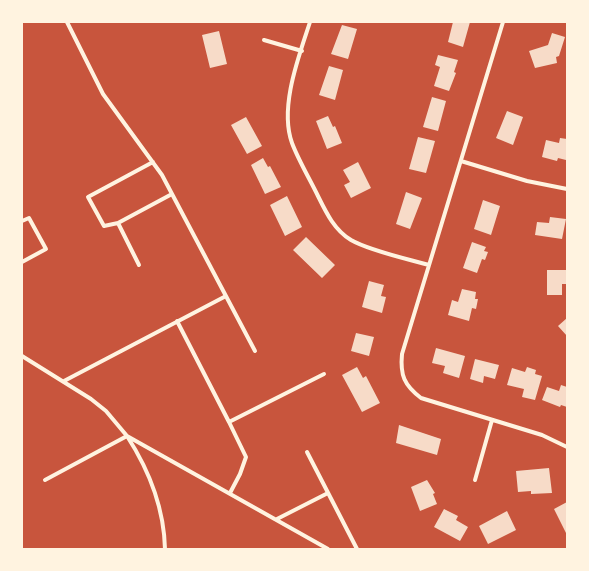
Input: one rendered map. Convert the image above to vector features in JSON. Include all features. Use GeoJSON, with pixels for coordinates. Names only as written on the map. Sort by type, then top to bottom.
{"type":"FeatureCollection","features":[{"type":"Feature","properties":{"kind":"street"},"geometry":{"type":"LineString","coordinates":[[67,22],[103,94],[162,174],[255,351]]}},
{"type":"Feature","properties":{"kind":"street"},"geometry":{"type":"LineString","coordinates":[[310,22],[288,99],[288,126],[292,143],[332,222],[340,231],[352,240],[429,265]]}},
{"type":"Feature","properties":{"kind":"street"},"geometry":{"type":"LineString","coordinates":[[502,22],[402,354],[401,366],[403,378],[411,390],[421,398],[542,435],[567,447]]}},
{"type":"Feature","properties":{"kind":"street"},"geometry":{"type":"LineString","coordinates":[[264,40],[302,51]]}},
{"type":"Feature","properties":{"kind":"street"},"geometry":{"type":"LineString","coordinates":[[461,161],[526,181],[567,189]]}},
{"type":"Feature","properties":{"kind":"street"},"geometry":{"type":"LineString","coordinates":[[153,162],[88,197],[104,226],[118,223],[172,194]]}},
{"type":"Feature","properties":{"kind":"street"},"geometry":{"type":"LineString","coordinates":[[22,221],[29,218],[46,249],[22,262]]}},
{"type":"Feature","properties":{"kind":"street"},"geometry":{"type":"LineString","coordinates":[[118,223],[139,264]]}},
{"type":"Feature","properties":{"kind":"street"},"geometry":{"type":"LineString","coordinates":[[64,381],[226,296]]}},
{"type":"Feature","properties":{"kind":"street"},"geometry":{"type":"LineString","coordinates":[[177,321],[230,422],[246,457],[240,474],[230,493]]}},
{"type":"Feature","properties":{"kind":"street"},"geometry":{"type":"LineString","coordinates":[[22,356],[91,398],[106,411],[127,436],[141,457],[158,500],[165,549]]}},
{"type":"Feature","properties":{"kind":"street"},"geometry":{"type":"LineString","coordinates":[[230,422],[324,374]]}},
{"type":"Feature","properties":{"kind":"street"},"geometry":{"type":"LineString","coordinates":[[475,480],[492,420]]}},
{"type":"Feature","properties":{"kind":"street"},"geometry":{"type":"LineString","coordinates":[[45,480],[127,436]]}},
{"type":"Feature","properties":{"kind":"street"},"geometry":{"type":"LineString","coordinates":[[127,436],[328,549]]}},
{"type":"Feature","properties":{"kind":"street"},"geometry":{"type":"LineString","coordinates":[[307,452],[357,549]]}},
{"type":"Feature","properties":{"kind":"street"},"geometry":{"type":"LineString","coordinates":[[277,519],[328,493]]}},
{"type":"Feature","properties":{"kind":"street"},"geometry":{"type":"LineString","coordinates":[[316,549],[319,544]]}},
{"type":"Feature","properties":{"kind":"building"},"geometry":{"type":"Polygon","coordinates":[[[453,22],[470,22],[463,47],[448,42],[453,22]]]}},
{"type":"Feature","properties":{"kind":"building"},"geometry":{"type":"Polygon","coordinates":[[[342,25],[357,29],[348,59],[331,54],[342,25]]]}},
{"type":"Feature","properties":{"kind":"building"},"geometry":{"type":"Polygon","coordinates":[[[219,31],[227,64],[210,68],[202,35],[219,31]]]}},
{"type":"Feature","properties":{"kind":"building"},"geometry":{"type":"Polygon","coordinates":[[[552,33],[565,37],[559,56],[556,57],[557,63],[535,68],[529,51],[548,45],[552,33]]]}},
{"type":"Feature","properties":{"kind":"building"},"geometry":{"type":"Polygon","coordinates":[[[438,55],[458,60],[454,72],[456,73],[449,91],[434,86],[440,67],[435,65],[438,55]]]}},
{"type":"Feature","properties":{"kind":"building"},"geometry":{"type":"Polygon","coordinates":[[[329,66],[343,70],[335,100],[319,95],[329,66]]]}},
{"type":"Feature","properties":{"kind":"building"},"geometry":{"type":"Polygon","coordinates":[[[432,97],[446,101],[438,131],[423,127],[432,97]]]}},
{"type":"Feature","properties":{"kind":"building"},"geometry":{"type":"Polygon","coordinates":[[[507,111],[523,117],[513,145],[496,138],[507,111]]]}},
{"type":"Feature","properties":{"kind":"building"},"geometry":{"type":"Polygon","coordinates":[[[328,116],[333,127],[335,126],[342,143],[327,149],[316,121],[328,116]]]}},
{"type":"Feature","properties":{"kind":"building"},"geometry":{"type":"Polygon","coordinates":[[[246,117],[262,146],[247,154],[231,125],[246,117]]]}},
{"type":"Feature","properties":{"kind":"building"},"geometry":{"type":"Polygon","coordinates":[[[418,137],[435,141],[426,173],[409,169],[418,137]]]}},
{"type":"Feature","properties":{"kind":"building"},"geometry":{"type":"Polygon","coordinates":[[[560,138],[567,139],[566,160],[558,158],[557,161],[542,157],[546,140],[559,143],[560,138]]]}},
{"type":"Feature","properties":{"kind":"building"},"geometry":{"type":"Polygon","coordinates":[[[263,158],[268,167],[270,166],[281,187],[265,194],[251,165],[263,158]]]}},
{"type":"Feature","properties":{"kind":"building"},"geometry":{"type":"Polygon","coordinates":[[[358,162],[371,188],[351,198],[344,185],[350,182],[343,170],[358,162]]]}},
{"type":"Feature","properties":{"kind":"building"},"geometry":{"type":"Polygon","coordinates":[[[406,192],[422,198],[410,229],[396,224],[406,192]]]}},
{"type":"Feature","properties":{"kind":"building"},"geometry":{"type":"Polygon","coordinates":[[[287,196],[302,227],[285,236],[270,205],[287,196]]]}},
{"type":"Feature","properties":{"kind":"building"},"geometry":{"type":"Polygon","coordinates":[[[483,200],[500,206],[491,235],[474,229],[483,200]]]}},
{"type":"Feature","properties":{"kind":"building"},"geometry":{"type":"Polygon","coordinates":[[[550,217],[566,219],[562,239],[535,235],[537,222],[549,223],[550,217]]]}},
{"type":"Feature","properties":{"kind":"building"},"geometry":{"type":"Polygon","coordinates":[[[306,237],[335,265],[322,278],[293,250],[306,237]]]}},
{"type":"Feature","properties":{"kind":"building"},"geometry":{"type":"Polygon","coordinates":[[[472,242],[486,247],[484,251],[488,252],[485,260],[482,259],[477,273],[463,268],[472,242]]]}},
{"type":"Feature","properties":{"kind":"building"},"geometry":{"type":"Polygon","coordinates":[[[547,270],[567,270],[567,284],[562,284],[562,295],[547,295],[547,270]]]}},
{"type":"Feature","properties":{"kind":"building"},"geometry":{"type":"Polygon","coordinates":[[[369,281],[384,285],[381,296],[386,297],[382,313],[362,307],[369,281]]]}},
{"type":"Feature","properties":{"kind":"building"},"geometry":{"type":"Polygon","coordinates":[[[462,289],[476,292],[475,299],[478,299],[476,309],[472,308],[469,321],[448,315],[452,300],[458,302],[462,289]]]}},
{"type":"Feature","properties":{"kind":"building"},"geometry":{"type":"Polygon","coordinates":[[[567,318],[567,336],[558,326],[567,318]]]}},
{"type":"Feature","properties":{"kind":"building"},"geometry":{"type":"Polygon","coordinates":[[[356,333],[374,337],[369,356],[351,351],[356,333]]]}},
{"type":"Feature","properties":{"kind":"building"},"geometry":{"type":"Polygon","coordinates":[[[436,348],[465,356],[459,378],[443,373],[445,366],[432,363],[436,348]]]}},
{"type":"Feature","properties":{"kind":"building"},"geometry":{"type":"Polygon","coordinates":[[[475,359],[499,365],[495,379],[484,376],[483,383],[470,379],[475,359]]]}},
{"type":"Feature","properties":{"kind":"building"},"geometry":{"type":"Polygon","coordinates":[[[357,367],[363,378],[366,376],[380,403],[362,412],[342,375],[357,367]]]}},
{"type":"Feature","properties":{"kind":"building"},"geometry":{"type":"Polygon","coordinates":[[[527,367],[536,370],[535,374],[542,376],[535,400],[522,397],[524,389],[507,385],[512,368],[525,372],[527,367]]]}},
{"type":"Feature","properties":{"kind":"building"},"geometry":{"type":"Polygon","coordinates":[[[561,385],[567,387],[567,407],[561,405],[560,407],[542,400],[547,387],[559,391],[561,385]]]}},
{"type":"Feature","properties":{"kind":"building"},"geometry":{"type":"Polygon","coordinates":[[[399,425],[441,439],[437,455],[396,443],[399,425]]]}},
{"type":"Feature","properties":{"kind":"building"},"geometry":{"type":"Polygon","coordinates":[[[549,468],[552,493],[531,494],[531,491],[518,492],[516,471],[549,468]]]}},
{"type":"Feature","properties":{"kind":"building"},"geometry":{"type":"Polygon","coordinates":[[[427,480],[435,493],[433,494],[437,504],[420,511],[411,487],[427,480]]]}},
{"type":"Feature","properties":{"kind":"building"},"geometry":{"type":"Polygon","coordinates":[[[567,502],[567,535],[554,509],[567,502]]]}},
{"type":"Feature","properties":{"kind":"building"},"geometry":{"type":"Polygon","coordinates":[[[444,509],[458,516],[456,520],[468,527],[460,541],[434,527],[444,509]]]}},
{"type":"Feature","properties":{"kind":"building"},"geometry":{"type":"Polygon","coordinates":[[[507,511],[516,530],[488,544],[479,526],[507,511]]]}}]}
